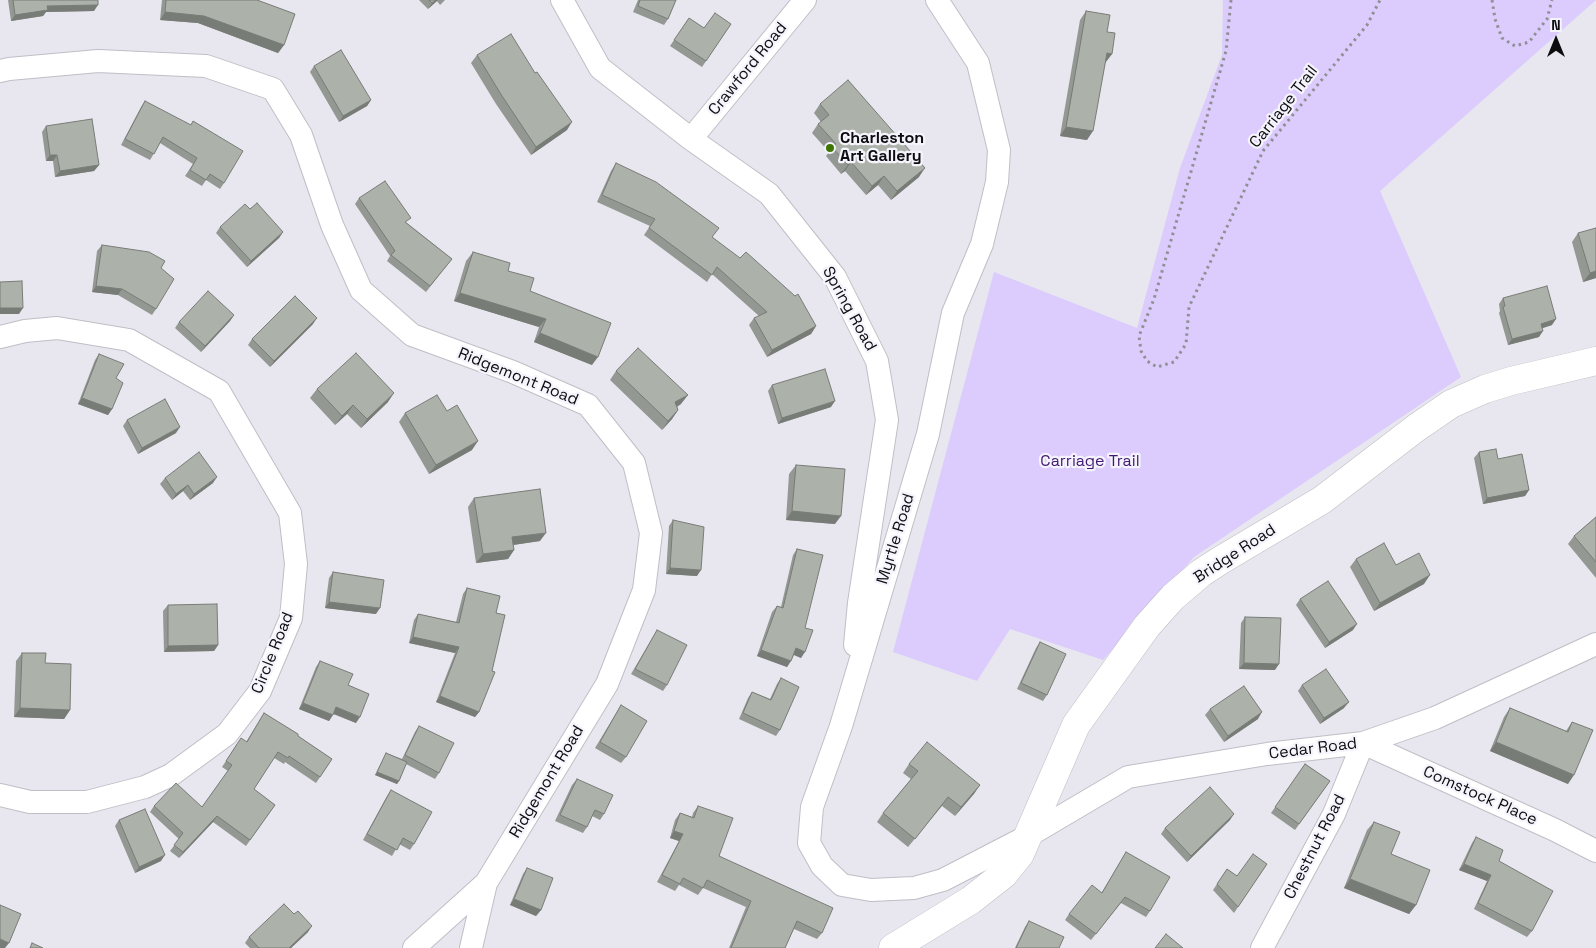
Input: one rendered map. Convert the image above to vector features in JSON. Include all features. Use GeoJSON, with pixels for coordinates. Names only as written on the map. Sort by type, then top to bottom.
{"type":"FeatureCollection","features":[{"type":"Feature","properties":{"kind":"street","name":"Spring Road"},"geometry":{"type":"LineString","coordinates":[[562,0],[600,68],[691,139],[769,194],[835,277],[877,361],[887,420],[859,603],[850,698]]}},
{"type":"Feature","properties":{"kind":"street","name":"Crawford Road"},"geometry":{"type":"LineString","coordinates":[[691,139],[805,0]]}},
{"type":"Feature","properties":{"kind":"street","name":"Myrtle Road"},"geometry":{"type":"LineString","coordinates":[[937,0],[978,63],[999,150],[997,182],[982,244],[953,313],[928,434],[850,698],[812,807],[809,843],[822,866],[842,885],[871,890],[914,888],[943,880],[1028,836]]}},
{"type":"Feature","properties":{"kind":"street","name":"Ridgemont Road"},"geometry":{"type":"LineString","coordinates":[[0,71],[98,60],[206,66],[273,90],[301,135],[332,225],[361,290],[412,336],[512,372],[588,406],[634,463],[651,532],[644,590],[607,684],[486,883],[414,948]]}},
{"type":"Feature","properties":{"kind":"street","name":"Circle Road"},"geometry":{"type":"LineString","coordinates":[[0,337],[25,331],[57,328],[129,340],[219,391],[290,512],[296,564],[290,618],[260,692],[227,734],[171,775],[145,787],[87,802],[30,802],[0,795]]}},
{"type":"Feature","properties":{"kind":"street","name":"Bridge Road"},"geometry":{"type":"LineString","coordinates":[[893,948],[971,900],[1004,874],[1020,854],[1076,725],[1147,626],[1173,597],[1201,573],[1322,500],[1416,428],[1451,404],[1485,389],[1511,381],[1596,361]]}},
{"type":"Feature","properties":{"kind":"street","name":"Cedar Road"},"geometry":{"type":"LineString","coordinates":[[1028,836],[1128,777],[1267,754],[1363,743],[1435,718],[1596,644]]}},
{"type":"Feature","properties":{"kind":"street","name":"Comstock Place"},"geometry":{"type":"LineString","coordinates":[[1363,743],[1555,830],[1596,851]]}},
{"type":"Feature","properties":{"kind":"street","name":"Chestnut Road"},"geometry":{"type":"LineString","coordinates":[[1262,948],[1334,814],[1363,743]]}},
{"type":"Feature","properties":{"kind":"street"},"geometry":{"type":"LineString","coordinates":[[471,948],[486,883]]}},
{"type":"Feature","properties":{"kind":"path","name":"Carriage Trail"},"geometry":{"type":"LineString","coordinates":[[1231,0],[1226,51],[1154,299],[1139,336],[1141,351],[1147,361],[1157,367],[1174,362],[1186,344],[1189,306],[1263,151],[1366,25],[1380,0]]}},
{"type":"Feature","properties":{"kind":"path"},"geometry":{"type":"LineString","coordinates":[[1492,0],[1495,19],[1502,38],[1515,46],[1529,42],[1547,19],[1552,0]]}},
{"type":"Feature","properties":{"kind":"green space","name":"Carriage Trail"},"geometry":{"type":"Polygon","coordinates":[[[1223,0],[1596,0],[1380,191],[1461,377],[1194,557],[1103,660],[1010,629],[977,681],[893,652],[994,272],[1137,328],[1180,168],[1222,55],[1223,0]]]}},
{"type":"Feature","properties":{"kind":"building"},"geometry":{"type":"Polygon","coordinates":[[[13,0],[98,0],[98,5],[47,6],[48,10],[15,15],[13,0]]]}},
{"type":"Feature","properties":{"kind":"building"},"geometry":{"type":"Polygon","coordinates":[[[166,0],[257,0],[295,14],[284,45],[204,16],[165,12],[166,0]]]}},
{"type":"Feature","properties":{"kind":"building"},"geometry":{"type":"Polygon","coordinates":[[[640,0],[676,0],[668,19],[638,6],[640,0]]]}},
{"type":"Feature","properties":{"kind":"building"},"geometry":{"type":"Polygon","coordinates":[[[1086,11],[1110,15],[1107,32],[1115,33],[1112,54],[1107,53],[1093,131],[1066,127],[1086,11]]]}},
{"type":"Feature","properties":{"kind":"building"},"geometry":{"type":"Polygon","coordinates":[[[715,13],[731,24],[706,61],[674,40],[689,18],[704,28],[715,13]]]}},
{"type":"Feature","properties":{"kind":"building"},"geometry":{"type":"Polygon","coordinates":[[[511,34],[535,73],[537,72],[572,122],[536,147],[477,55],[511,34]]]}},
{"type":"Feature","properties":{"kind":"building"},"geometry":{"type":"Polygon","coordinates":[[[341,50],[371,100],[343,116],[314,66],[341,50]]]}},
{"type":"Feature","properties":{"kind":"building"},"geometry":{"type":"Polygon","coordinates":[[[848,80],[925,168],[897,191],[884,176],[872,186],[851,162],[848,165],[832,147],[836,144],[818,124],[829,115],[820,104],[848,80]]]}},
{"type":"Feature","properties":{"kind":"building"},"geometry":{"type":"Polygon","coordinates":[[[145,101],[191,125],[193,121],[243,151],[224,183],[210,174],[206,180],[190,170],[197,158],[163,137],[154,154],[125,139],[145,101]]]}},
{"type":"Feature","properties":{"kind":"building"},"geometry":{"type":"Polygon","coordinates":[[[92,119],[99,165],[60,171],[57,155],[50,155],[46,126],[92,119]]]}},
{"type":"Feature","properties":{"kind":"building"},"geometry":{"type":"Polygon","coordinates":[[[616,163],[656,182],[719,228],[712,237],[740,258],[746,252],[795,296],[798,294],[816,326],[772,350],[754,318],[767,312],[717,267],[712,275],[649,228],[655,219],[602,195],[616,163]]]}},
{"type":"Feature","properties":{"kind":"building"},"geometry":{"type":"Polygon","coordinates":[[[385,181],[411,218],[405,222],[452,259],[430,286],[391,255],[395,251],[359,198],[385,181]]]}},
{"type":"Feature","properties":{"kind":"building"},"geometry":{"type":"Polygon","coordinates":[[[257,203],[283,232],[251,261],[220,227],[245,204],[250,209],[257,203]]]}},
{"type":"Feature","properties":{"kind":"building"},"geometry":{"type":"Polygon","coordinates":[[[1596,228],[1596,271],[1590,273],[1578,233],[1596,228]]]}},
{"type":"Feature","properties":{"kind":"building"},"geometry":{"type":"Polygon","coordinates":[[[102,245],[149,252],[165,261],[161,268],[174,279],[156,309],[122,289],[96,286],[102,245]]]}},
{"type":"Feature","properties":{"kind":"building"},"geometry":{"type":"Polygon","coordinates":[[[473,252],[510,263],[508,271],[534,278],[530,291],[611,323],[598,357],[540,333],[546,319],[460,293],[473,252]]]}},
{"type":"Feature","properties":{"kind":"building"},"geometry":{"type":"Polygon","coordinates":[[[22,281],[23,308],[0,308],[0,282],[22,281]]]}},
{"type":"Feature","properties":{"kind":"building"},"geometry":{"type":"Polygon","coordinates":[[[1547,286],[1556,319],[1541,324],[1543,331],[1512,339],[1503,307],[1505,306],[1503,298],[1547,286]]]}},
{"type":"Feature","properties":{"kind":"building"},"geometry":{"type":"Polygon","coordinates":[[[208,291],[234,315],[205,346],[179,322],[208,291]]]}},
{"type":"Feature","properties":{"kind":"building"},"geometry":{"type":"Polygon","coordinates":[[[295,296],[317,318],[274,361],[252,339],[295,296]]]}},
{"type":"Feature","properties":{"kind":"building"},"geometry":{"type":"Polygon","coordinates":[[[638,348],[688,395],[675,402],[678,410],[668,421],[616,371],[638,348]]]}},
{"type":"Feature","properties":{"kind":"building"},"geometry":{"type":"Polygon","coordinates":[[[356,353],[394,393],[367,419],[353,405],[342,416],[317,389],[356,353]]]}},
{"type":"Feature","properties":{"kind":"building"},"geometry":{"type":"Polygon","coordinates":[[[99,354],[124,364],[116,378],[123,383],[112,409],[82,398],[99,354]]]}},
{"type":"Feature","properties":{"kind":"building"},"geometry":{"type":"Polygon","coordinates":[[[825,369],[835,401],[782,418],[772,385],[825,369]]]}},
{"type":"Feature","properties":{"kind":"building"},"geometry":{"type":"Polygon","coordinates":[[[437,395],[447,411],[457,405],[478,441],[436,465],[405,413],[437,395]]]}},
{"type":"Feature","properties":{"kind":"building"},"geometry":{"type":"Polygon","coordinates":[[[165,399],[180,427],[142,448],[127,420],[165,399]]]}},
{"type":"Feature","properties":{"kind":"building"},"geometry":{"type":"Polygon","coordinates":[[[1496,449],[1498,459],[1522,454],[1529,490],[1487,498],[1479,452],[1496,449]]]}},
{"type":"Feature","properties":{"kind":"building"},"geometry":{"type":"Polygon","coordinates":[[[199,452],[217,477],[194,494],[188,485],[176,494],[165,478],[199,452]]]}},
{"type":"Feature","properties":{"kind":"building"},"geometry":{"type":"Polygon","coordinates":[[[796,465],[845,469],[841,516],[792,511],[796,465]]]}},
{"type":"Feature","properties":{"kind":"building"},"geometry":{"type":"Polygon","coordinates":[[[540,489],[546,533],[512,537],[514,550],[483,554],[474,498],[540,489]]]}},
{"type":"Feature","properties":{"kind":"building"},"geometry":{"type":"Polygon","coordinates":[[[1596,517],[1596,562],[1574,536],[1596,517]]]}},
{"type":"Feature","properties":{"kind":"building"},"geometry":{"type":"Polygon","coordinates":[[[673,520],[704,527],[701,570],[670,568],[673,520]]]}},
{"type":"Feature","properties":{"kind":"building"},"geometry":{"type":"Polygon","coordinates":[[[1384,543],[1396,565],[1419,553],[1430,575],[1380,603],[1356,559],[1384,543]]]}},
{"type":"Feature","properties":{"kind":"building"},"geometry":{"type":"Polygon","coordinates":[[[797,549],[823,555],[805,628],[813,630],[805,652],[796,648],[791,661],[761,650],[777,606],[783,608],[797,549]]]}},
{"type":"Feature","properties":{"kind":"building"},"geometry":{"type":"Polygon","coordinates":[[[333,572],[384,580],[380,608],[329,602],[333,572]]]}},
{"type":"Feature","properties":{"kind":"building"},"geometry":{"type":"Polygon","coordinates":[[[1328,581],[1357,624],[1329,642],[1300,599],[1328,581]]]}},
{"type":"Feature","properties":{"kind":"building"},"geometry":{"type":"Polygon","coordinates":[[[467,588],[500,596],[496,613],[505,615],[492,671],[495,672],[479,712],[440,696],[459,647],[413,637],[418,614],[459,623],[467,588]]]}},
{"type":"Feature","properties":{"kind":"building"},"geometry":{"type":"Polygon","coordinates":[[[217,604],[218,645],[168,646],[168,605],[217,604]]]}},
{"type":"Feature","properties":{"kind":"building"},"geometry":{"type":"Polygon","coordinates":[[[1245,617],[1281,618],[1279,664],[1244,663],[1245,617]]]}},
{"type":"Feature","properties":{"kind":"building"},"geometry":{"type":"Polygon","coordinates":[[[657,630],[687,645],[667,685],[635,669],[657,630]]]}},
{"type":"Feature","properties":{"kind":"building"},"geometry":{"type":"Polygon","coordinates":[[[1040,642],[1066,654],[1047,695],[1021,683],[1040,642]]]}},
{"type":"Feature","properties":{"kind":"building"},"geometry":{"type":"Polygon","coordinates":[[[22,653],[46,653],[45,663],[71,664],[70,710],[20,708],[22,653]]]}},
{"type":"Feature","properties":{"kind":"building"},"geometry":{"type":"Polygon","coordinates":[[[320,661],[353,674],[348,685],[369,694],[360,717],[336,707],[333,715],[303,703],[320,661]]]}},
{"type":"Feature","properties":{"kind":"building"},"geometry":{"type":"Polygon","coordinates":[[[1326,669],[1349,702],[1324,718],[1302,685],[1326,669]]]}},
{"type":"Feature","properties":{"kind":"building"},"geometry":{"type":"Polygon","coordinates":[[[781,678],[799,687],[780,730],[743,713],[752,692],[771,700],[781,678]]]}},
{"type":"Feature","properties":{"kind":"building"},"geometry":{"type":"Polygon","coordinates":[[[1244,686],[1262,712],[1228,736],[1210,709],[1244,686]]]}},
{"type":"Feature","properties":{"kind":"building"},"geometry":{"type":"Polygon","coordinates":[[[621,705],[647,721],[626,757],[600,742],[621,705]]]}},
{"type":"Feature","properties":{"kind":"building"},"geometry":{"type":"Polygon","coordinates":[[[1510,708],[1568,732],[1572,722],[1593,730],[1574,775],[1496,742],[1510,708]]]}},
{"type":"Feature","properties":{"kind":"building"},"geometry":{"type":"Polygon","coordinates":[[[264,713],[298,734],[298,736],[332,759],[320,777],[289,756],[288,758],[278,752],[254,789],[275,805],[250,840],[217,816],[183,852],[174,845],[183,833],[154,806],[176,783],[202,807],[232,765],[226,761],[241,738],[247,742],[264,713]]]}},
{"type":"Feature","properties":{"kind":"building"},"geometry":{"type":"Polygon","coordinates":[[[419,726],[454,743],[439,773],[405,755],[419,726]]]}},
{"type":"Feature","properties":{"kind":"building"},"geometry":{"type":"Polygon","coordinates":[[[927,742],[980,785],[961,807],[948,797],[915,839],[883,813],[918,771],[909,764],[927,742]]]}},
{"type":"Feature","properties":{"kind":"building"},"geometry":{"type":"Polygon","coordinates":[[[386,753],[407,762],[399,781],[377,772],[386,753]]]}},
{"type":"Feature","properties":{"kind":"building"},"geometry":{"type":"Polygon","coordinates":[[[1305,764],[1330,781],[1299,824],[1275,807],[1305,764]]]}},
{"type":"Feature","properties":{"kind":"building"},"geometry":{"type":"Polygon","coordinates":[[[577,779],[613,795],[604,814],[595,810],[587,827],[560,815],[577,779]]]}},
{"type":"Feature","properties":{"kind":"building"},"geometry":{"type":"Polygon","coordinates":[[[1210,787],[1234,814],[1191,856],[1165,828],[1210,787]]]}},
{"type":"Feature","properties":{"kind":"building"},"geometry":{"type":"Polygon","coordinates":[[[391,790],[432,812],[414,844],[403,838],[397,850],[367,834],[391,790]]]}},
{"type":"Feature","properties":{"kind":"building"},"geometry":{"type":"Polygon","coordinates":[[[698,806],[733,818],[719,856],[833,908],[822,933],[797,921],[785,948],[731,948],[751,901],[707,880],[703,888],[683,878],[680,884],[662,875],[683,834],[674,831],[680,813],[694,818],[698,806]]]}},
{"type":"Feature","properties":{"kind":"building"},"geometry":{"type":"Polygon","coordinates":[[[145,809],[165,855],[139,867],[119,820],[145,809]]]}},
{"type":"Feature","properties":{"kind":"building"},"geometry":{"type":"Polygon","coordinates":[[[1374,822],[1400,832],[1391,854],[1430,870],[1416,905],[1350,879],[1374,822]]]}},
{"type":"Feature","properties":{"kind":"building"},"geometry":{"type":"Polygon","coordinates":[[[1476,837],[1503,850],[1499,861],[1553,891],[1532,931],[1478,903],[1491,875],[1464,864],[1476,837]]]}},
{"type":"Feature","properties":{"kind":"building"},"geometry":{"type":"Polygon","coordinates":[[[1126,852],[1170,877],[1150,911],[1125,897],[1096,934],[1069,914],[1092,885],[1102,893],[1126,852]]]}},
{"type":"Feature","properties":{"kind":"building"},"geometry":{"type":"Polygon","coordinates":[[[1253,854],[1267,864],[1238,907],[1217,884],[1227,869],[1237,876],[1253,854]]]}},
{"type":"Feature","properties":{"kind":"building"},"geometry":{"type":"Polygon","coordinates":[[[527,868],[553,878],[541,910],[514,899],[527,868]]]}},
{"type":"Feature","properties":{"kind":"building"},"geometry":{"type":"Polygon","coordinates":[[[284,904],[294,914],[298,911],[312,926],[289,948],[259,948],[249,937],[284,904]]]}},
{"type":"Feature","properties":{"kind":"building"},"geometry":{"type":"Polygon","coordinates":[[[0,905],[21,914],[9,943],[0,939],[0,905]]]}},
{"type":"Feature","properties":{"kind":"building"},"geometry":{"type":"Polygon","coordinates":[[[1029,921],[1064,937],[1059,948],[1016,948],[1029,921]]]}},
{"type":"Feature","properties":{"kind":"building"},"geometry":{"type":"Polygon","coordinates":[[[1166,934],[1183,948],[1155,948],[1166,934]]]}},
{"type":"Feature","properties":{"kind":"building"},"geometry":{"type":"Polygon","coordinates":[[[32,943],[43,948],[30,948],[32,943]]]}},
{"type":"Feature","properties":{"kind":"place","name":"Charleston Art Gallery"},"geometry":{"type":"Point","coordinates":[830,148]}}]}
